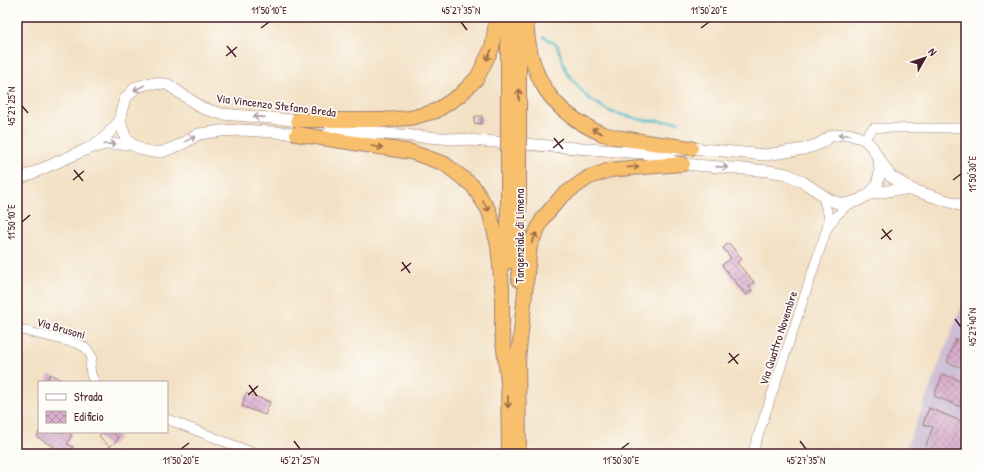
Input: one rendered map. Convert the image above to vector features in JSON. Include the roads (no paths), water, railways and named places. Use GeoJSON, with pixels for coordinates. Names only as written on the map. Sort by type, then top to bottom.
{"type":"FeatureCollection","features":[{"type":"Feature","properties":{"kind":"highway"},"geometry":{"type":"LineString","coordinates":[[298,120],[381,120],[410,118],[436,111],[460,95],[476,78],[492,48],[497,17]]}},
{"type":"Feature","properties":{"kind":"highway","name":"Tangenziale di Limena"},"geometry":{"type":"LineString","coordinates":[[508,17],[514,153],[519,454]]}},
{"type":"Feature","properties":{"kind":"highway","name":"Tangenziale di Limena"},"geometry":{"type":"LineString","coordinates":[[513,134],[519,17]]}},
{"type":"Feature","properties":{"kind":"highway"},"geometry":{"type":"LineString","coordinates":[[526,17],[534,66],[541,84],[552,100],[574,119],[604,134],[691,148]]}},
{"type":"Feature","properties":{"kind":"highway"},"geometry":{"type":"LineString","coordinates":[[297,134],[411,152],[445,164],[472,186],[489,211],[498,244],[502,288],[502,333],[508,382]]}},
{"type":"Feature","properties":{"kind":"highway","name":"Tangenziale di Limena"},"geometry":{"type":"LineString","coordinates":[[509,454],[508,382],[514,153]]}},
{"type":"Feature","properties":{"kind":"highway"},"geometry":{"type":"LineString","coordinates":[[518,360],[530,246],[543,218],[548,212],[562,196],[589,177],[610,170],[683,164]]}},
{"type":"Feature","properties":{"kind":"street","name":"Via Vincenzo Stefano Breda"},"geometry":{"type":"LineString","coordinates":[[17,180],[87,149],[103,139],[120,121],[125,99],[136,87],[151,83],[167,84],[202,108],[222,114],[298,120],[387,134]]}},
{"type":"Feature","properties":{"kind":"street"},"geometry":{"type":"LineString","coordinates":[[120,121],[125,136],[131,144]]}},
{"type":"Feature","properties":{"kind":"street"},"geometry":{"type":"LineString","coordinates":[[966,128],[873,128],[864,140],[872,147],[890,176],[913,190],[966,207]]}},
{"type":"Feature","properties":{"kind":"street","name":"Via Vincenzo Stefano Breda"},"geometry":{"type":"LineString","coordinates":[[87,149],[106,144],[131,144],[143,150],[162,152],[182,144],[199,134],[240,130],[297,134],[387,134],[643,153],[691,148],[766,155],[804,149],[819,144],[832,136],[843,134],[849,134],[864,140]]}},
{"type":"Feature","properties":{"kind":"street","name":"Via Vincenzo Stefano Breda"},"geometry":{"type":"LineString","coordinates":[[643,153],[683,164],[769,171],[787,174],[803,182],[830,200],[841,204],[850,203]]}},
{"type":"Feature","properties":{"kind":"street"},"geometry":{"type":"LineString","coordinates":[[850,203],[869,194],[877,186],[880,171],[879,159]]}},
{"type":"Feature","properties":{"kind":"street"},"geometry":{"type":"LineString","coordinates":[[869,194],[894,190],[913,190]]}},
{"type":"Feature","properties":{"kind":"street","name":"Via Quattro Novembre"},"geometry":{"type":"LineString","coordinates":[[752,454],[826,230],[829,217],[822,195]]}},
{"type":"Feature","properties":{"kind":"street","name":"Via Quattro Novembre"},"geometry":{"type":"LineString","coordinates":[[826,230],[838,212],[850,203]]}},
{"type":"Feature","properties":{"kind":"street","name":"Via Brusoni"},"geometry":{"type":"LineString","coordinates":[[17,328],[78,344],[88,349],[92,357],[90,366],[91,375],[94,381]]}},
{"type":"Feature","properties":{"kind":"street"},"geometry":{"type":"LineString","coordinates":[[168,420],[256,454]]}},
{"type":"Feature","properties":{"kind":"waterway"},"geometry":{"type":"LineString","coordinates":[[544,37],[557,45],[567,73],[588,98],[611,112],[643,120],[679,122]]}}]}
